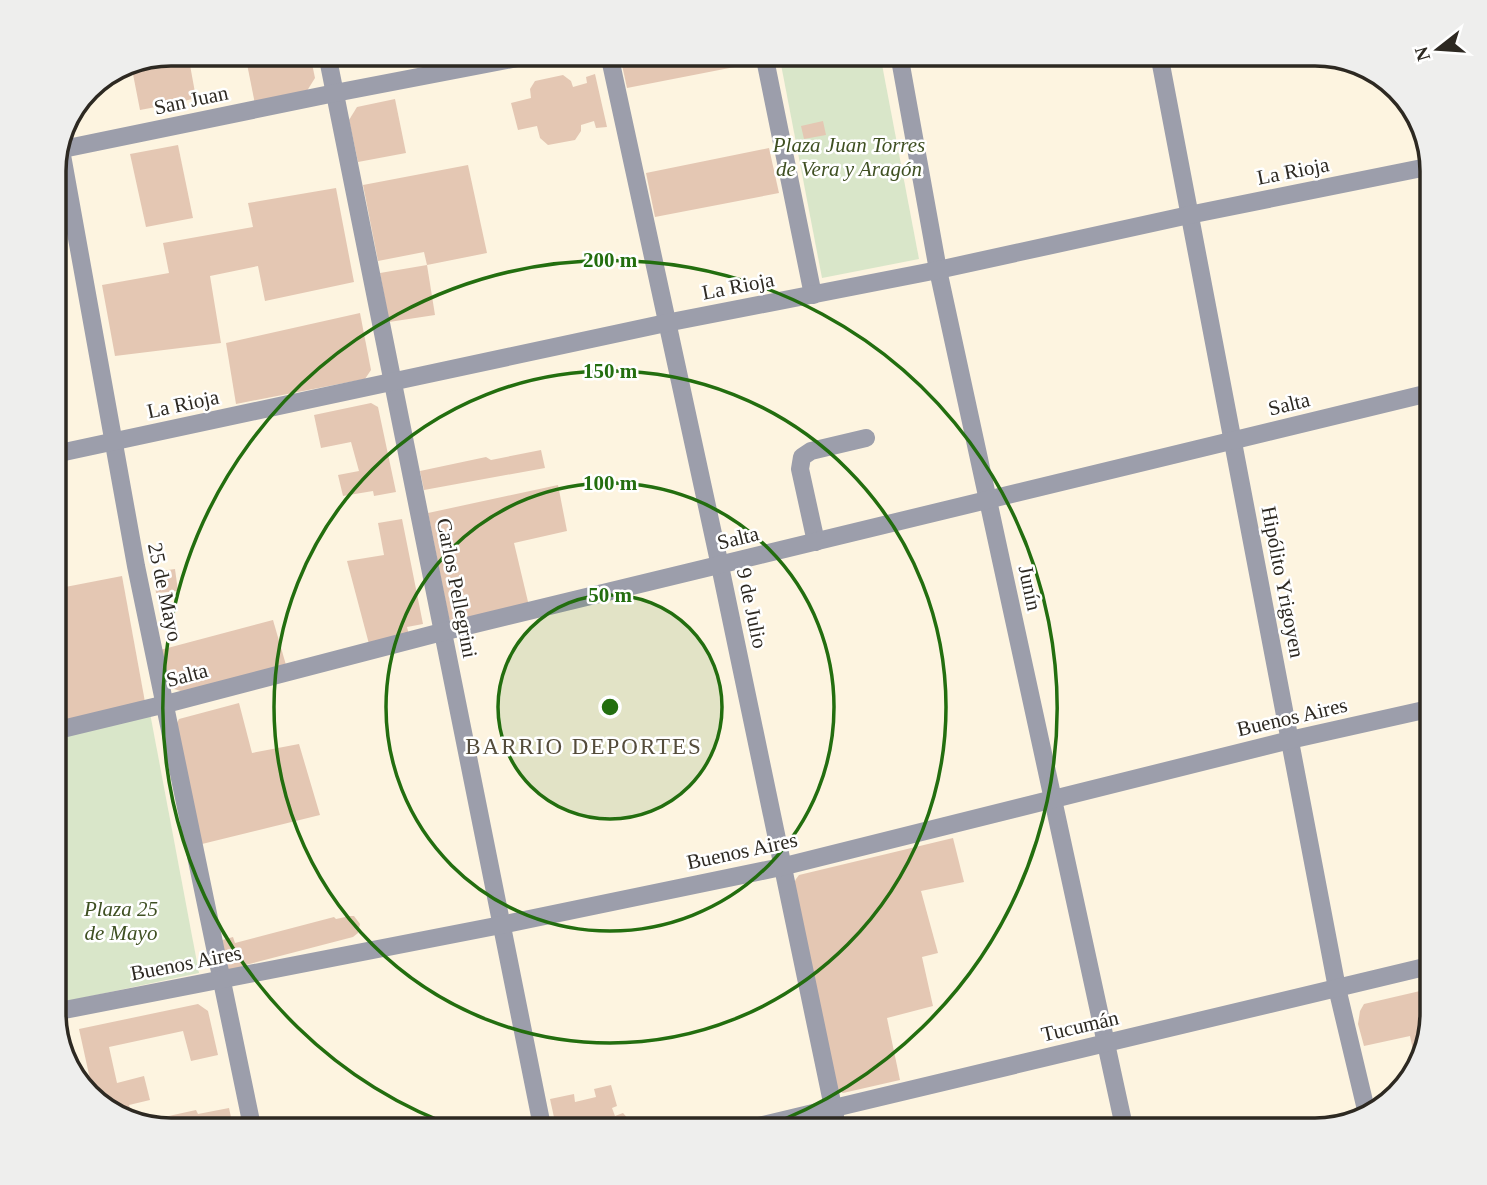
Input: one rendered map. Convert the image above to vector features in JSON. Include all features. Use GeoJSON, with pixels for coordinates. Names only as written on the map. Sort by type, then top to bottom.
{"type":"FeatureCollection","features":[{"type":"Feature","properties":{"kind":"street","name":"Carlos Pellegrini"},"geometry":{"type":"LineString","coordinates":[[330,67],[539,1118]]}},
{"type":"Feature","properties":{"kind":"street","name":"San Juan"},"geometry":{"type":"LineString","coordinates":[[70,146],[470,67]]}},
{"type":"Feature","properties":{"kind":"street","name":"9 de Julio"},"geometry":{"type":"LineString","coordinates":[[612,67],[720,565],[835,1118]]}},
{"type":"Feature","properties":{"kind":"street"},"geometry":{"type":"LineString","coordinates":[[767,67],[813,295]]}},
{"type":"Feature","properties":{"kind":"street","name":"Junín"},"geometry":{"type":"LineString","coordinates":[[900,67],[938,270],[1122,1118]]}},
{"type":"Feature","properties":{"kind":"street","name":"Hipólito Yrigoyen"},"geometry":{"type":"LineString","coordinates":[[1161,67],[1337,988],[1365,1105]]}},
{"type":"Feature","properties":{"kind":"street","name":"La Rioja"},"geometry":{"type":"LineString","coordinates":[[67,452],[666,323],[938,270],[1420,168]]}},
{"type":"Feature","properties":{"kind":"street","name":"25 de Mayo"},"geometry":{"type":"LineString","coordinates":[[67,186],[136,566],[250,1118]]}},
{"type":"Feature","properties":{"kind":"street","name":"Salta"},"geometry":{"type":"LineString","coordinates":[[67,728],[442,632],[1420,395]]}},
{"type":"Feature","properties":{"kind":"street"},"geometry":{"type":"LineString","coordinates":[[816,542],[800,469],[802,457],[811,451],[866,438]]}},
{"type":"Feature","properties":{"kind":"street","name":"Buenos Aires"},"geometry":{"type":"LineString","coordinates":[[67,1009],[501,925],[781,867],[1290,740],[1420,711]]}},
{"type":"Feature","properties":{"kind":"street","name":"Tucumán"},"geometry":{"type":"LineString","coordinates":[[792,1118],[1420,968]]}},
{"type":"Feature","properties":{"kind":"green space","name":"Plaza Juan Torres de Vera y Aragón"},"geometry":{"type":"Polygon","coordinates":[[[781,67],[882,67],[919,259],[822,278],[781,67]]]}},
{"type":"Feature","properties":{"kind":"green space","name":"Plaza 25 de Mayo"},"geometry":{"type":"Polygon","coordinates":[[[150,713],[199,973],[67,1001],[67,733],[150,713]]]}},
{"type":"Feature","properties":{"kind":"building"},"geometry":{"type":"Polygon","coordinates":[[[158,67],[190,67],[196,98],[172,104],[173,110],[157,113],[156,107],[140,110],[133,74],[158,67]]]}},
{"type":"Feature","properties":{"kind":"building"},"geometry":{"type":"Polygon","coordinates":[[[248,67],[313,67],[315,78],[305,94],[255,104],[248,67]]]}},
{"type":"Feature","properties":{"kind":"building"},"geometry":{"type":"Polygon","coordinates":[[[622,67],[735,67],[627,88],[622,67]]]}},
{"type":"Feature","properties":{"kind":"building"},"geometry":{"type":"Polygon","coordinates":[[[595,74],[607,127],[596,128],[594,121],[581,125],[581,131],[575,140],[548,145],[540,138],[537,126],[518,130],[511,103],[531,98],[530,89],[535,81],[563,75],[571,81],[573,87],[587,83],[586,77],[595,74]]]}},
{"type":"Feature","properties":{"kind":"building"},"geometry":{"type":"Polygon","coordinates":[[[395,99],[406,153],[358,162],[349,120],[357,107],[395,99]]]}},
{"type":"Feature","properties":{"kind":"building"},"geometry":{"type":"Polygon","coordinates":[[[823,121],[826,135],[804,139],[801,126],[823,121]]]}},
{"type":"Feature","properties":{"kind":"building"},"geometry":{"type":"Polygon","coordinates":[[[178,145],[193,218],[146,227],[130,154],[178,145]]]}},
{"type":"Feature","properties":{"kind":"building"},"geometry":{"type":"Polygon","coordinates":[[[769,148],[779,193],[655,217],[646,173],[769,148]]]}},
{"type":"Feature","properties":{"kind":"building"},"geometry":{"type":"Polygon","coordinates":[[[468,165],[487,253],[427,265],[424,252],[378,261],[363,185],[468,165]]]}},
{"type":"Feature","properties":{"kind":"building"},"geometry":{"type":"Polygon","coordinates":[[[336,188],[354,282],[265,301],[258,266],[210,276],[221,343],[115,356],[102,285],[169,273],[163,243],[253,227],[248,203],[336,188]]]}},
{"type":"Feature","properties":{"kind":"building"},"geometry":{"type":"Polygon","coordinates":[[[427,265],[435,315],[389,322],[380,273],[427,265]]]}},
{"type":"Feature","properties":{"kind":"building"},"geometry":{"type":"Polygon","coordinates":[[[360,313],[371,370],[365,379],[236,404],[226,343],[360,313]]]}},
{"type":"Feature","properties":{"kind":"building"},"geometry":{"type":"Polygon","coordinates":[[[371,403],[378,407],[396,492],[374,496],[373,491],[343,496],[338,475],[359,471],[351,442],[321,448],[314,415],[371,403]]]}},
{"type":"Feature","properties":{"kind":"building"},"geometry":{"type":"Polygon","coordinates":[[[541,450],[545,468],[424,490],[420,471],[486,457],[491,460],[541,450]]]}},
{"type":"Feature","properties":{"kind":"building"},"geometry":{"type":"Polygon","coordinates":[[[558,485],[567,531],[514,543],[529,606],[454,624],[449,619],[428,513],[558,485]]]}},
{"type":"Feature","properties":{"kind":"building"},"geometry":{"type":"Polygon","coordinates":[[[402,519],[423,624],[407,627],[409,635],[369,644],[347,561],[384,555],[378,523],[402,519]]]}},
{"type":"Feature","properties":{"kind":"building"},"geometry":{"type":"Polygon","coordinates":[[[175,569],[178,591],[156,593],[154,572],[175,569]]]}},
{"type":"Feature","properties":{"kind":"building"},"geometry":{"type":"Polygon","coordinates":[[[122,576],[145,702],[67,721],[67,587],[122,576]]]}},
{"type":"Feature","properties":{"kind":"building"},"geometry":{"type":"Polygon","coordinates":[[[273,620],[286,665],[184,692],[171,688],[160,650],[273,620]]]}},
{"type":"Feature","properties":{"kind":"building"},"geometry":{"type":"Polygon","coordinates":[[[239,703],[252,753],[299,744],[320,815],[202,844],[176,725],[179,719],[239,703]]]}},
{"type":"Feature","properties":{"kind":"building"},"geometry":{"type":"Polygon","coordinates":[[[953,838],[964,882],[921,891],[938,953],[922,957],[933,1006],[887,1018],[900,1080],[843,1093],[836,1085],[794,883],[799,875],[953,838]]]}},
{"type":"Feature","properties":{"kind":"building"},"geometry":{"type":"Polygon","coordinates":[[[354,916],[360,924],[358,933],[353,937],[242,966],[243,972],[228,975],[219,941],[233,937],[235,943],[334,917],[336,919],[354,916]]]}},
{"type":"Feature","properties":{"kind":"building"},"geometry":{"type":"Polygon","coordinates":[[[1420,991],[1418,1034],[1413,1051],[1410,1036],[1364,1046],[1358,1024],[1364,1004],[1420,991]]]}},
{"type":"Feature","properties":{"kind":"building"},"geometry":{"type":"Polygon","coordinates":[[[198,1004],[208,1011],[218,1055],[191,1061],[183,1031],[109,1047],[117,1083],[144,1076],[150,1100],[129,1105],[130,1109],[102,1092],[90,1079],[79,1029],[198,1004]]]}},
{"type":"Feature","properties":{"kind":"building"},"geometry":{"type":"Polygon","coordinates":[[[611,1085],[617,1106],[612,1108],[615,1116],[623,1113],[627,1118],[554,1118],[550,1099],[574,1094],[575,1102],[596,1097],[594,1089],[611,1085]]]}},
{"type":"Feature","properties":{"kind":"building"},"geometry":{"type":"Polygon","coordinates":[[[229,1108],[231,1118],[163,1117],[196,1110],[198,1114],[229,1108]]]}},
{"type":"Feature","properties":{"kind":"district","name":"BARRIO DEPORTES"},"geometry":{"type":"Point","coordinates":[584,746]}}]}
